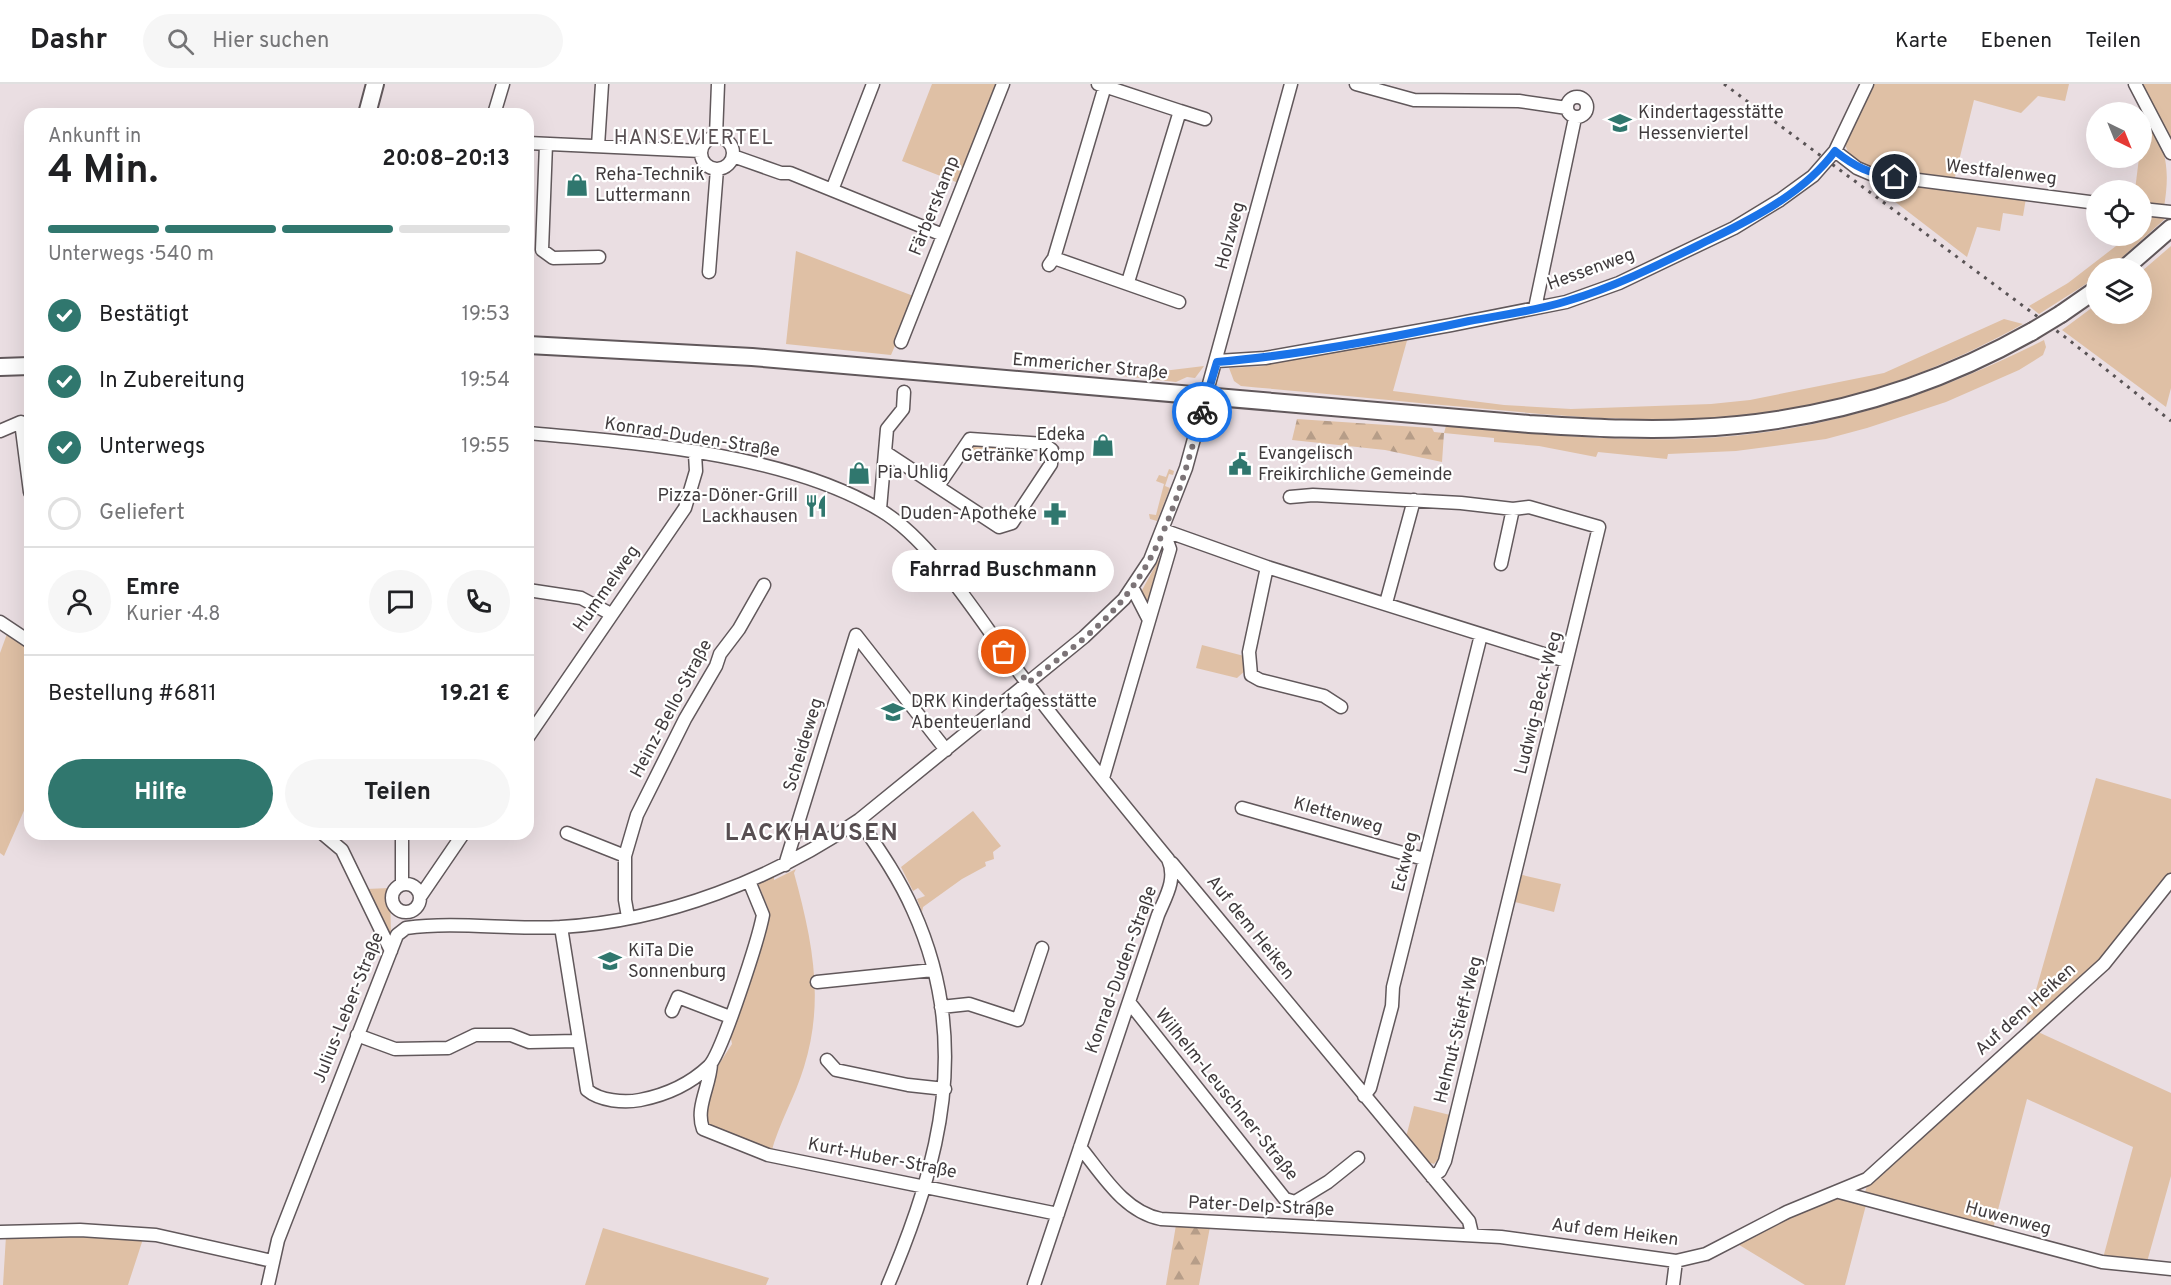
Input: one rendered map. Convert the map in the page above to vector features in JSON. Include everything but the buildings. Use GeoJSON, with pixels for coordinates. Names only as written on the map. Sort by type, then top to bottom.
{"type":"FeatureCollection","features":[{"type":"Feature","properties":{"kind":"main road"},"geometry":{"type":"LineString","coordinates":[[369,108],[375,84]]}},
{"type":"Feature","properties":{"kind":"main road"},"geometry":{"type":"LineString","coordinates":[[2133,258],[2170,213]]}},
{"type":"Feature","properties":{"kind":"main road","name":"Emmericher Straße"},"geometry":{"type":"LineString","coordinates":[[534,345],[741,356],[1529,424],[1648,429],[1752,424],[1858,404],[1943,376],[1986,358],[2086,297]]}},
{"type":"Feature","properties":{"kind":"main road"},"geometry":{"type":"LineString","coordinates":[[0,367],[24,366]]}},
{"type":"Feature","properties":{"kind":"street"},"geometry":{"type":"LineString","coordinates":[[496,108],[503,84]]}},
{"type":"Feature","properties":{"kind":"street"},"geometry":{"type":"LineString","coordinates":[[598,146],[602,84]]}},
{"type":"Feature","properties":{"kind":"street"},"geometry":{"type":"LineString","coordinates":[[716,136],[718,84]]}},
{"type":"Feature","properties":{"kind":"street"},"geometry":{"type":"LineString","coordinates":[[831,190],[873,84]]}},
{"type":"Feature","properties":{"kind":"street","name":"Färberskamp"},"geometry":{"type":"LineString","coordinates":[[901,342],[1003,84]]}},
{"type":"Feature","properties":{"kind":"street","name":"Holzweg"},"geometry":{"type":"LineString","coordinates":[[1206,397],[1291,84]]}},
{"type":"Feature","properties":{"kind":"street"},"geometry":{"type":"LineString","coordinates":[[1356,84],[1414,100],[1519,101],[1571,113],[1535,308]]}},
{"type":"Feature","properties":{"kind":"street","name":"Hessenweg"},"geometry":{"type":"LineString","coordinates":[[1217,362],[1265,358],[1338,346],[1566,302],[1619,283],[1734,228],[1798,188],[1828,162],[1867,84]]}},
{"type":"Feature","properties":{"kind":"street"},"geometry":{"type":"LineString","coordinates":[[2136,84],[2171,153]]}},
{"type":"Feature","properties":{"kind":"street"},"geometry":{"type":"LineString","coordinates":[[1179,302],[1138,288],[1128,282],[1051,262],[1102,85],[1205,119]]}},
{"type":"Feature","properties":{"kind":"street"},"geometry":{"type":"LineString","coordinates":[[1128,282],[1180,111]]}},
{"type":"Feature","properties":{"kind":"street"},"geometry":{"type":"LineString","coordinates":[[716,136],[726,139],[732,146],[733,156],[730,163],[717,170],[705,164],[701,151],[706,141],[716,136]]}},
{"type":"Feature","properties":{"kind":"street"},"geometry":{"type":"LineString","coordinates":[[534,143],[701,151]]}},
{"type":"Feature","properties":{"kind":"street"},"geometry":{"type":"LineString","coordinates":[[546,144],[542,250],[553,258],[599,257]]}},
{"type":"Feature","properties":{"kind":"street","name":"Westfalenweg"},"geometry":{"type":"LineString","coordinates":[[1835,151],[1857,168],[1872,174],[2086,202]]}},
{"type":"Feature","properties":{"kind":"street"},"geometry":{"type":"LineString","coordinates":[[733,156],[781,173],[790,173],[942,235]]}},
{"type":"Feature","properties":{"kind":"street"},"geometry":{"type":"LineString","coordinates":[[709,272],[717,170]]}},
{"type":"Feature","properties":{"kind":"street"},"geometry":{"type":"LineString","coordinates":[[2152,210],[2170,213]]}},
{"type":"Feature","properties":{"kind":"street"},"geometry":{"type":"LineString","coordinates":[[880,509],[887,429],[903,409],[904,392]]}},
{"type":"Feature","properties":{"kind":"street","name":"Julius-Leber-Straße"},"geometry":{"type":"LineString","coordinates":[[268,1285],[278,1240],[397,935],[406,928],[413,927],[561,927],[628,917],[699,899],[785,865],[819,847],[859,819],[946,750],[1084,637],[1124,599],[1150,560],[1181,486],[1206,397]]}},
{"type":"Feature","properties":{"kind":"street"},"geometry":{"type":"LineString","coordinates":[[0,430],[21,422],[24,445]]}},
{"type":"Feature","properties":{"kind":"street","name":"Konrad-Duden-Straße"},"geometry":{"type":"LineString","coordinates":[[534,434],[760,463],[809,478],[880,509],[927,550],[1028,683],[1168,859],[1172,867],[1172,883],[1158,915],[1034,1285]]}},
{"type":"Feature","properties":{"kind":"street"},"geometry":{"type":"LineString","coordinates":[[885,452],[999,527],[1008,526],[1051,464],[1052,450],[1044,444],[970,439],[938,486]]}},
{"type":"Feature","properties":{"kind":"street","name":"Hummelweg"},"geometry":{"type":"LineString","coordinates":[[534,728],[685,508],[696,471],[695,454]]}},
{"type":"Feature","properties":{"kind":"street"},"geometry":{"type":"LineString","coordinates":[[1290,497],[1313,495],[1414,500],[1513,509],[1501,564]]}},
{"type":"Feature","properties":{"kind":"street"},"geometry":{"type":"LineString","coordinates":[[1386,603],[1414,500]]}},
{"type":"Feature","properties":{"kind":"street","name":"Ludwig-Beck-Weg"},"geometry":{"type":"LineString","coordinates":[[1510,887],[1599,527],[1529,507],[1513,509]]}},
{"type":"Feature","properties":{"kind":"street"},"geometry":{"type":"LineString","coordinates":[[1163,530],[1267,567],[1566,661]]}},
{"type":"Feature","properties":{"kind":"street"},"geometry":{"type":"LineString","coordinates":[[1103,778],[1170,549],[1163,530]]}},
{"type":"Feature","properties":{"kind":"street"},"geometry":{"type":"LineString","coordinates":[[1267,567],[1249,652],[1251,675],[1260,680],[1324,696],[1341,707]]}},
{"type":"Feature","properties":{"kind":"street","name":"Heinz-Bello-Straße"},"geometry":{"type":"LineString","coordinates":[[628,917],[625,900],[625,856],[637,815],[716,666],[720,654],[739,629],[764,585]]}},
{"type":"Feature","properties":{"kind":"street"},"geometry":{"type":"LineString","coordinates":[[1132,587],[1149,620]]}},
{"type":"Feature","properties":{"kind":"street"},"geometry":{"type":"LineString","coordinates":[[534,591],[581,598],[611,615]]}},
{"type":"Feature","properties":{"kind":"street"},"geometry":{"type":"LineString","coordinates":[[0,622],[24,638]]}},
{"type":"Feature","properties":{"kind":"street","name":"Scheideweg"},"geometry":{"type":"LineString","coordinates":[[785,865],[856,635],[946,750]]}},
{"type":"Feature","properties":{"kind":"street","name":"Eckweg"},"geometry":{"type":"LineString","coordinates":[[1364,1096],[1370,1088],[1392,1005],[1393,987],[1481,635]]}},
{"type":"Feature","properties":{"kind":"street","name":"Klettenweg"},"geometry":{"type":"LineString","coordinates":[[1242,808],[1424,859]]}},
{"type":"Feature","properties":{"kind":"street"},"geometry":{"type":"LineString","coordinates":[[859,819],[883,855],[913,909],[928,947],[946,1042],[945,1089],[939,1136],[902,1251],[888,1285]]}},
{"type":"Feature","properties":{"kind":"street"},"geometry":{"type":"LineString","coordinates":[[567,833],[625,856]]}},
{"type":"Feature","properties":{"kind":"street"},"geometry":{"type":"LineString","coordinates":[[330,840],[342,850],[391,951]]}},
{"type":"Feature","properties":{"kind":"street"},"geometry":{"type":"LineString","coordinates":[[402,840],[402,884]]}},
{"type":"Feature","properties":{"kind":"street"},"geometry":{"type":"LineString","coordinates":[[420,897],[411,885],[402,884],[394,890],[392,898],[395,908],[400,911],[412,911],[417,907],[420,897],[459,840]]}},
{"type":"Feature","properties":{"kind":"street","name":"Auf dem Heiken"},"geometry":{"type":"LineString","coordinates":[[1168,859],[1468,1221],[1472,1234],[1676,1261],[1706,1254],[1787,1212],[1867,1179],[2104,964],[2171,880]]}},
{"type":"Feature","properties":{"kind":"street"},"geometry":{"type":"LineString","coordinates":[[561,927],[577,1041],[587,1090],[594,1096],[635,1101],[659,1096],[683,1086],[711,1064],[722,1042],[763,915],[748,881]]}},
{"type":"Feature","properties":{"kind":"street","name":"Helmut-Stieff-Weg"},"geometry":{"type":"LineString","coordinates":[[1432,1177],[1440,1171],[1445,1161],[1510,887]]}},
{"type":"Feature","properties":{"kind":"street"},"geometry":{"type":"LineString","coordinates":[[940,1007],[969,1004],[1018,1020],[1042,948]]}},
{"type":"Feature","properties":{"kind":"street"},"geometry":{"type":"LineString","coordinates":[[817,982],[933,970]]}},
{"type":"Feature","properties":{"kind":"street"},"geometry":{"type":"LineString","coordinates":[[672,1011],[678,997],[730,1017]]}},
{"type":"Feature","properties":{"kind":"street","name":"Wilhelm-Leuschner-Straße"},"geometry":{"type":"LineString","coordinates":[[1129,1002],[1285,1198],[1295,1202],[1306,1197],[1358,1158]]}},
{"type":"Feature","properties":{"kind":"street"},"geometry":{"type":"LineString","coordinates":[[357,1035],[395,1049],[448,1048],[475,1035],[511,1035],[529,1042],[577,1041]]}},
{"type":"Feature","properties":{"kind":"street"},"geometry":{"type":"LineString","coordinates":[[827,1060],[836,1070],[908,1085],[945,1089]]}},
{"type":"Feature","properties":{"kind":"street","name":"Kurt-Huber-Straße"},"geometry":{"type":"LineString","coordinates":[[711,1064],[710,1082],[698,1116],[703,1129],[768,1155],[1058,1214]]}},
{"type":"Feature","properties":{"kind":"street","name":"Pater-Delp-Straße"},"geometry":{"type":"LineString","coordinates":[[1080,1147],[1124,1200],[1147,1216],[1202,1222],[1472,1234]]}},
{"type":"Feature","properties":{"kind":"street","name":"Huwenweg"},"geometry":{"type":"LineString","coordinates":[[1839,1192],[2102,1262],[2171,1269]]}},
{"type":"Feature","properties":{"kind":"street"},"geometry":{"type":"LineString","coordinates":[[0,1232],[80,1230],[156,1235],[272,1261]]}},
{"type":"Feature","properties":{"kind":"street"},"geometry":{"type":"LineString","coordinates":[[1673,1285],[1676,1261]]}},
{"type":"Feature","properties":{"kind":"green space"},"geometry":{"type":"Polygon","coordinates":[[[932,84],[1000,84],[961,184],[902,161],[932,84]]]}},
{"type":"Feature","properties":{"kind":"green space"},"geometry":{"type":"Polygon","coordinates":[[[1871,84],[2069,84],[2065,101],[2038,96],[2021,113],[1974,100],[1954,181],[1888,173],[1857,161],[1848,151],[1845,138],[1871,84]]]}},
{"type":"Feature","properties":{"kind":"green space"},"geometry":{"type":"Polygon","coordinates":[[[2139,84],[2171,84],[2171,144],[2152,108],[2152,102],[2149,102],[2139,84]]]}},
{"type":"Feature","properties":{"kind":"green space"},"geometry":{"type":"Polygon","coordinates":[[[2152,124],[2165,157],[2167,179],[2164,207],[2152,205],[2152,180],[2136,180],[2138,168],[2152,168],[2152,124]]]}},
{"type":"Feature","properties":{"kind":"green space"},"geometry":{"type":"Polygon","coordinates":[[[1873,179],[2026,198],[2023,216],[2003,213],[2000,231],[1977,227],[1967,257],[1872,184],[1873,179]]]}},
{"type":"Feature","properties":{"kind":"green space"},"geometry":{"type":"Polygon","coordinates":[[[2154,214],[2166,218],[2152,231],[2154,214]]]}},
{"type":"Feature","properties":{"kind":"green space"},"geometry":{"type":"Polygon","coordinates":[[[2116,246],[2135,246],[2121,258],[2100,258],[2116,246]]]}},
{"type":"Feature","properties":{"kind":"green space"},"geometry":{"type":"Polygon","coordinates":[[[2171,246],[2171,388],[2166,407],[2062,330],[2086,312],[2086,324],[2152,324],[2152,262],[2171,246]]]}},
{"type":"Feature","properties":{"kind":"green space"},"geometry":{"type":"Polygon","coordinates":[[[796,251],[916,297],[891,355],[786,344],[796,251]]]}},
{"type":"Feature","properties":{"kind":"green space"},"geometry":{"type":"Polygon","coordinates":[[[2086,269],[2086,284],[2039,314],[2029,306],[2068,283],[2086,269]]]}},
{"type":"Feature","properties":{"kind":"green space"},"geometry":{"type":"Polygon","coordinates":[[[2004,319],[2023,324],[1975,349],[1902,380],[1825,402],[1739,416],[1695,419],[1563,416],[1241,386],[1234,381],[1229,368],[1264,366],[1279,360],[1408,337],[1393,391],[1504,405],[1571,409],[1711,404],[1750,400],[1884,373],[2004,319]]]}},
{"type":"Feature","properties":{"kind":"green space"},"geometry":{"type":"Polygon","coordinates":[[[2044,340],[2046,347],[2043,355],[2019,370],[1946,402],[1826,439],[1736,451],[1668,454],[1667,459],[1598,452],[1596,457],[1539,446],[1494,442],[1494,438],[1444,433],[1446,426],[1554,435],[1661,439],[1733,436],[1774,431],[1814,424],[1893,403],[1969,375],[2044,340]]]}},
{"type":"Feature","properties":{"kind":"green space"},"geometry":{"type":"Polygon","coordinates":[[[1204,366],[1195,378],[1187,377],[1176,382],[1122,376],[1204,366]]]}},
{"type":"Feature","properties":{"kind":"green space"},"geometry":{"type":"Polygon","coordinates":[[[1297,419],[1432,428],[1434,432],[1444,433],[1442,462],[1385,450],[1292,440],[1297,419]]]}},
{"type":"Feature","properties":{"kind":"green space"},"geometry":{"type":"Polygon","coordinates":[[[972,444],[1005,446],[989,463],[968,449],[972,444]]]}},
{"type":"Feature","properties":{"kind":"green space"},"geometry":{"type":"Polygon","coordinates":[[[1169,469],[1174,471],[1173,475],[1169,474],[1165,486],[1170,488],[1157,521],[1150,519],[1149,514],[1156,515],[1164,484],[1156,481],[1159,475],[1166,477],[1169,469]]]}},
{"type":"Feature","properties":{"kind":"green space"},"geometry":{"type":"Polygon","coordinates":[[[1165,548],[1153,599],[1144,600],[1141,592],[1165,548]]]}},
{"type":"Feature","properties":{"kind":"green space"},"geometry":{"type":"Polygon","coordinates":[[[7,634],[24,644],[24,811],[4,856],[0,853],[0,653],[7,634]]]}},
{"type":"Feature","properties":{"kind":"green space"},"geometry":{"type":"Polygon","coordinates":[[[1202,645],[1244,656],[1246,670],[1237,678],[1196,668],[1202,645]]]}},
{"type":"Feature","properties":{"kind":"green space"},"geometry":{"type":"Polygon","coordinates":[[[2096,778],[2171,799],[2171,874],[2102,961],[2025,1029],[2096,778]]]}},
{"type":"Feature","properties":{"kind":"green space"},"geometry":{"type":"Polygon","coordinates":[[[973,811],[1001,846],[993,852],[994,859],[985,862],[986,866],[962,879],[923,907],[922,912],[917,899],[925,896],[918,888],[913,891],[901,867],[973,811]]]}},
{"type":"Feature","properties":{"kind":"green space"},"geometry":{"type":"Polygon","coordinates":[[[796,869],[794,873],[811,946],[814,970],[814,1018],[804,1067],[771,1153],[708,1126],[703,1117],[712,1075],[732,1044],[730,1034],[768,923],[768,908],[758,883],[774,876],[774,880],[796,869]]]}},
{"type":"Feature","properties":{"kind":"green space"},"geometry":{"type":"Polygon","coordinates":[[[1518,874],[1561,884],[1554,912],[1511,901],[1518,874]]]}},
{"type":"Feature","properties":{"kind":"green space"},"geometry":{"type":"Polygon","coordinates":[[[390,888],[391,935],[386,935],[366,889],[390,888]]]}},
{"type":"Feature","properties":{"kind":"green space"},"geometry":{"type":"Polygon","coordinates":[[[2036,1031],[2171,1093],[2171,1176],[2147,1262],[2103,1258],[2133,1147],[2027,1099],[1993,1229],[1864,1196],[1868,1182],[2036,1031]]]}},
{"type":"Feature","properties":{"kind":"green space"},"geometry":{"type":"Polygon","coordinates":[[[1414,1106],[1450,1115],[1440,1157],[1434,1164],[1425,1161],[1406,1137],[1414,1106]]]}},
{"type":"Feature","properties":{"kind":"green space"},"geometry":{"type":"Polygon","coordinates":[[[1836,1197],[1866,1205],[1845,1285],[1805,1285],[1736,1243],[1836,1197]]]}},
{"type":"Feature","properties":{"kind":"green space"},"geometry":{"type":"Polygon","coordinates":[[[1176,1225],[1210,1227],[1199,1285],[1166,1285],[1176,1225]]]}},
{"type":"Feature","properties":{"kind":"green space"},"geometry":{"type":"Polygon","coordinates":[[[603,1228],[769,1278],[766,1285],[585,1285],[603,1228]]]}},
{"type":"Feature","properties":{"kind":"green space"},"geometry":{"type":"Polygon","coordinates":[[[80,1234],[143,1239],[128,1285],[3,1285],[6,1236],[80,1234]]]}},
{"type":"Feature","properties":{"kind":"railway"},"geometry":{"type":"LineString","coordinates":[[1724,84],[2069,340],[2171,421]]}},
{"type":"Feature","properties":{"kind":"way so far"},"geometry":{"type":"LineString","coordinates":[[1004,652],[1028,683],[1084,637],[1124,599],[1150,560],[1163,530],[1181,486],[1202,412]]}},
{"type":"Feature","properties":{"kind":"place","name":"Kindertagesstätte Hessenviertel"},"geometry":{"type":"Point","coordinates":[1620,123]}},
{"type":"Feature","properties":{"kind":"place","name":"Reha-Technik Luttermann"},"geometry":{"type":"Point","coordinates":[577,185]}},
{"type":"Feature","properties":{"kind":"place","name":"Edeka Getränke Komp"},"geometry":{"type":"Point","coordinates":[1103,445]}},
{"type":"Feature","properties":{"kind":"place","name":"Evangelisch Freikirchliche Gemeinde"},"geometry":{"type":"Point","coordinates":[1240,464]}},
{"type":"Feature","properties":{"kind":"place","name":"Pia Uhlig"},"geometry":{"type":"Point","coordinates":[859,473]}},
{"type":"Feature","properties":{"kind":"place","name":"Pizza-Döner-Grill Lackhausen"},"geometry":{"type":"Point","coordinates":[816,506]}},
{"type":"Feature","properties":{"kind":"place","name":"Duden-Apotheke"},"geometry":{"type":"Point","coordinates":[1055,514]}},
{"type":"Feature","properties":{"kind":"place","name":"Fahrrad Buschmann"},"geometry":{"type":"Point","coordinates":[1004,652]}},
{"type":"Feature","properties":{"kind":"place","name":"DRK Kindertagesstätte Abenteuerland"},"geometry":{"type":"Point","coordinates":[893,712]}},
{"type":"Feature","properties":{"kind":"place","name":"KiTa Die Sonnenburg"},"geometry":{"type":"Point","coordinates":[610,961]}},
{"type":"Feature","properties":{"kind":"district","name":"HANSEVIERTEL"},"geometry":{"type":"Point","coordinates":[694,139]}},
{"type":"Feature","properties":{"kind":"district","name":"LACKHAUSEN"},"geometry":{"type":"Point","coordinates":[812,834]}},
{"type":"Feature","properties":{"kind":"route"},"geometry":{"type":"LineString","coordinates":[[1202,412],[1217,362],[1265,358],[1338,346],[1566,302],[1619,283],[1734,228],[1798,188],[1828,162],[1835,151],[1857,168],[1872,174],[1895,177]]}}]}
